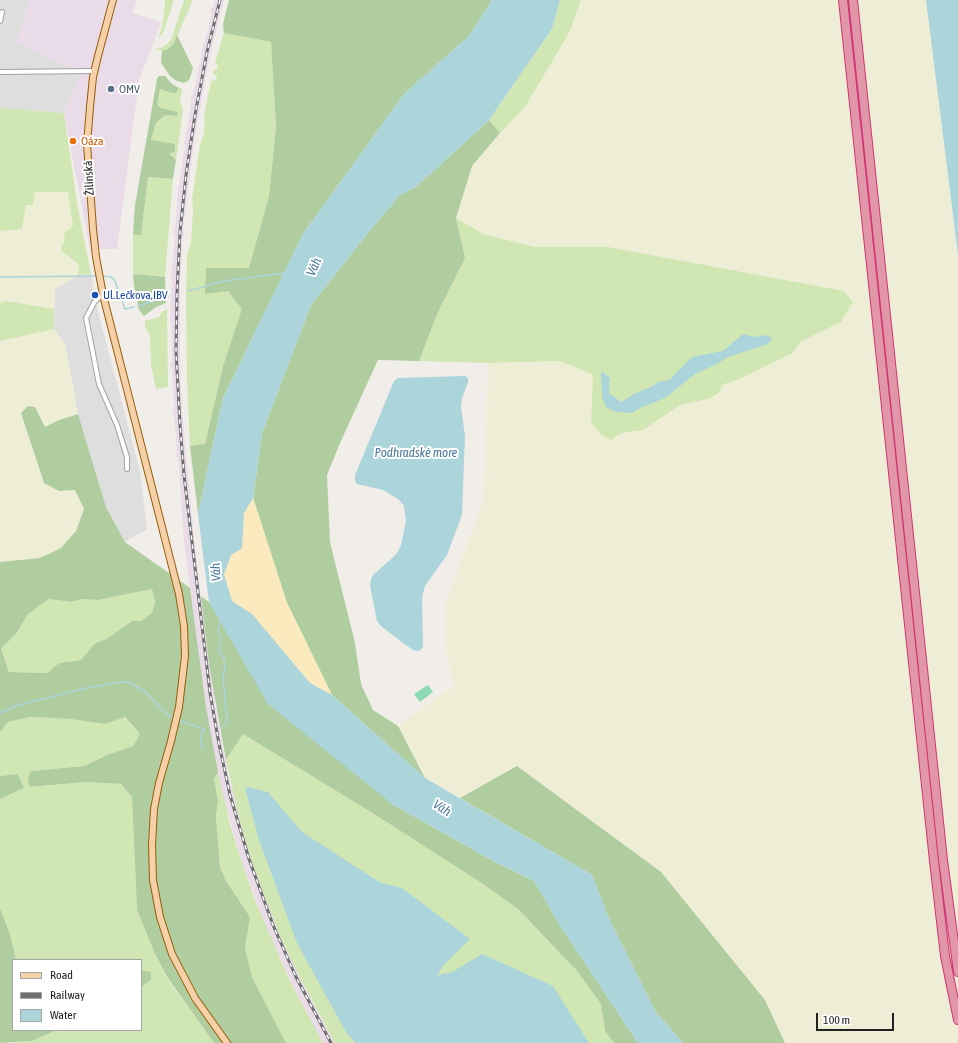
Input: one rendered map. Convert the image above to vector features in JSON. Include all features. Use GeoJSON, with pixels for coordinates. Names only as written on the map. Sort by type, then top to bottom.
{"type":"FeatureCollection","features":[{"type":"Feature","properties":{"kind":"highway"},"geometry":{"type":"LineString","coordinates":[[843,0],[933,853],[945,956],[958,1020]]}},
{"type":"Feature","properties":{"kind":"highway"},"geometry":{"type":"LineString","coordinates":[[853,0],[943,860],[958,972]]}},
{"type":"Feature","properties":{"kind":"main road","name":"Žilinská"},"geometry":{"type":"LineString","coordinates":[[114,0],[94,71],[88,136],[88,173],[92,229],[96,257],[118,356],[177,586],[184,626],[185,656],[179,707],[159,783],[154,809],[152,845],[153,880],[160,917],[172,954],[195,998],[227,1043]]}},
{"type":"Feature","properties":{"kind":"street"},"geometry":{"type":"LineString","coordinates":[[0,21],[2,12]]}},
{"type":"Feature","properties":{"kind":"street"},"geometry":{"type":"LineString","coordinates":[[0,72],[94,71]]}},
{"type":"Feature","properties":{"kind":"street"},"geometry":{"type":"LineString","coordinates":[[104,295],[95,301],[86,318],[99,384],[117,425],[127,457],[127,469]]}},
{"type":"Feature","properties":{"kind":"shaded area"},"geometry":{"type":"Polygon","coordinates":[[[0,0],[30,0],[17,42],[82,73],[64,113],[0,108],[0,0]]]}},
{"type":"Feature","properties":{"kind":"shaded area"},"geometry":{"type":"Polygon","coordinates":[[[30,0],[137,0],[133,13],[161,22],[139,81],[117,249],[90,249],[64,113],[81,73],[17,42],[30,0]]]}},
{"type":"Feature","properties":{"kind":"shaded area"},"geometry":{"type":"Polygon","coordinates":[[[215,0],[224,0],[210,54],[194,142],[183,230],[185,231],[183,235],[180,280],[180,365],[182,410],[194,539],[209,665],[230,782],[299,976],[335,1043],[323,1043],[309,1019],[271,940],[242,863],[220,785],[212,745],[184,542],[178,457],[176,457],[174,415],[172,409],[174,408],[172,367],[170,367],[170,363],[172,363],[170,323],[171,279],[175,234],[173,234],[173,230],[175,230],[178,185],[191,99],[201,52],[212,13],[210,12],[211,8],[213,8],[215,0]]]}},
{"type":"Feature","properties":{"kind":"shaded area"},"geometry":{"type":"Polygon","coordinates":[[[91,274],[98,312],[140,471],[147,529],[125,542],[106,507],[78,414],[65,344],[54,329],[55,289],[78,275],[91,274]]]}},
{"type":"Feature","properties":{"kind":"green space"},"geometry":{"type":"Polygon","coordinates":[[[165,0],[174,0],[163,33],[159,37],[152,40],[160,34],[164,16],[165,0]]]}},
{"type":"Feature","properties":{"kind":"green space"},"geometry":{"type":"Polygon","coordinates":[[[184,0],[193,0],[174,43],[166,50],[154,50],[163,47],[171,40],[184,0]]]}},
{"type":"Feature","properties":{"kind":"green space"},"geometry":{"type":"Polygon","coordinates":[[[229,0],[492,0],[469,36],[404,94],[303,234],[223,398],[198,514],[190,446],[205,444],[223,366],[242,309],[228,291],[205,294],[206,268],[249,268],[269,196],[276,126],[271,42],[224,33],[223,24],[229,0]]]}},
{"type":"Feature","properties":{"kind":"green space"},"geometry":{"type":"Polygon","coordinates":[[[560,0],[581,0],[569,33],[525,107],[500,133],[489,120],[552,29],[560,0]]]}},
{"type":"Feature","properties":{"kind":"green space"},"geometry":{"type":"Polygon","coordinates":[[[581,0],[926,0],[958,255],[958,1043],[785,1043],[765,1000],[517,766],[460,798],[425,778],[398,726],[454,685],[445,644],[445,605],[484,498],[488,363],[559,361],[593,375],[591,422],[611,440],[621,433],[644,430],[680,405],[707,399],[718,394],[724,384],[735,381],[793,353],[800,342],[841,322],[853,302],[844,291],[608,247],[535,247],[483,234],[456,218],[472,166],[500,133],[525,107],[569,33],[581,0]]]}},
{"type":"Feature","properties":{"kind":"green space"},"geometry":{"type":"Polygon","coordinates":[[[224,33],[271,42],[276,126],[269,196],[249,269],[206,268],[243,309],[223,366],[205,444],[190,446],[187,381],[187,256],[191,243],[193,210],[192,199],[200,144],[203,137],[205,124],[204,116],[211,81],[216,80],[217,76],[213,74],[214,70],[217,69],[218,66],[215,63],[224,33]]]}},
{"type":"Feature","properties":{"kind":"green space"},"geometry":{"type":"Polygon","coordinates":[[[177,35],[193,68],[188,81],[183,83],[170,76],[161,63],[162,50],[166,50],[174,43],[177,35]]]}},
{"type":"Feature","properties":{"kind":"green space"},"geometry":{"type":"Polygon","coordinates":[[[159,76],[165,76],[172,84],[179,88],[176,93],[171,93],[160,89],[157,105],[161,108],[178,112],[177,116],[165,115],[156,123],[151,140],[175,144],[175,152],[170,153],[170,155],[176,160],[173,179],[148,177],[141,235],[133,235],[135,205],[157,79],[159,76]]]}},
{"type":"Feature","properties":{"kind":"green space"},"geometry":{"type":"Polygon","coordinates":[[[179,88],[182,88],[180,102],[183,110],[176,160],[170,156],[170,153],[151,141],[156,123],[165,115],[177,116],[177,112],[161,108],[157,105],[160,89],[171,93],[176,93],[179,88]]]}},
{"type":"Feature","properties":{"kind":"green space"},"geometry":{"type":"Polygon","coordinates":[[[0,108],[64,113],[77,203],[91,274],[78,275],[79,265],[61,250],[61,246],[65,241],[64,233],[73,226],[68,192],[35,192],[33,205],[26,205],[22,229],[0,231],[0,108]]]}},
{"type":"Feature","properties":{"kind":"green space"},"geometry":{"type":"Polygon","coordinates":[[[489,120],[500,133],[472,166],[456,218],[465,258],[438,312],[419,361],[378,360],[327,475],[330,542],[355,643],[361,684],[373,710],[398,726],[425,778],[332,695],[287,603],[253,498],[262,433],[311,305],[400,195],[417,186],[489,120]]]}},
{"type":"Feature","properties":{"kind":"green space"},"geometry":{"type":"Polygon","coordinates":[[[148,177],[173,179],[165,277],[138,274],[133,275],[133,235],[141,235],[148,177]]]}},
{"type":"Feature","properties":{"kind":"green space"},"geometry":{"type":"Polygon","coordinates":[[[35,192],[68,192],[72,213],[73,226],[64,233],[65,241],[61,246],[79,265],[78,275],[55,289],[54,309],[6,301],[0,303],[0,231],[22,229],[26,205],[35,192]]]}},
{"type":"Feature","properties":{"kind":"green space"},"geometry":{"type":"Polygon","coordinates":[[[456,218],[483,234],[535,247],[608,247],[844,291],[853,302],[841,322],[800,342],[793,353],[735,381],[724,384],[718,394],[707,399],[680,405],[643,430],[621,433],[611,440],[600,434],[591,422],[593,375],[580,369],[559,361],[488,363],[419,361],[438,312],[465,258],[456,218]]]}},
{"type":"Feature","properties":{"kind":"green space"},"geometry":{"type":"Polygon","coordinates":[[[138,274],[165,277],[166,303],[156,307],[144,316],[139,310],[134,285],[133,275],[138,274]]]}},
{"type":"Feature","properties":{"kind":"green space"},"geometry":{"type":"Polygon","coordinates":[[[6,301],[54,309],[54,329],[0,341],[0,303],[6,301]]]}},
{"type":"Feature","properties":{"kind":"green space"},"geometry":{"type":"Polygon","coordinates":[[[167,309],[168,387],[156,389],[151,365],[150,336],[145,327],[145,321],[159,317],[161,313],[167,309]]]}},
{"type":"Feature","properties":{"kind":"green space"},"geometry":{"type":"Polygon","coordinates":[[[54,329],[65,344],[78,414],[59,420],[45,427],[59,491],[75,490],[84,509],[76,531],[61,548],[40,558],[0,562],[0,341],[54,329]]]}},
{"type":"Feature","properties":{"kind":"green space"},"geometry":{"type":"Polygon","coordinates":[[[28,406],[35,407],[45,427],[59,420],[78,414],[106,507],[125,542],[190,588],[206,707],[218,772],[214,779],[218,801],[216,816],[220,867],[226,881],[250,917],[245,948],[252,977],[286,1043],[214,1043],[167,977],[155,954],[137,910],[132,797],[121,784],[86,782],[29,787],[28,777],[31,771],[84,766],[107,755],[133,746],[140,734],[125,717],[105,724],[70,719],[30,717],[8,722],[0,732],[0,562],[40,558],[61,548],[76,531],[84,509],[75,490],[59,491],[44,483],[21,413],[28,406]],[[152,589],[98,600],[82,599],[71,602],[49,599],[28,614],[16,634],[1,648],[9,672],[47,673],[59,663],[81,660],[94,644],[108,638],[132,621],[141,621],[152,613],[155,602],[152,589]]]}},
{"type":"Feature","properties":{"kind":"green space"},"geometry":{"type":"Polygon","coordinates":[[[152,589],[155,602],[152,613],[141,621],[132,621],[108,638],[94,644],[81,660],[59,663],[47,673],[9,672],[1,647],[16,634],[28,614],[49,599],[71,602],[82,599],[98,600],[152,589]]]}},
{"type":"Feature","properties":{"kind":"green space"},"geometry":{"type":"Polygon","coordinates":[[[201,596],[209,602],[392,804],[495,862],[534,881],[559,924],[638,1043],[614,1043],[605,1031],[601,1004],[577,971],[518,909],[483,884],[374,814],[243,734],[226,760],[209,665],[201,596]]]}},
{"type":"Feature","properties":{"kind":"green space"},"geometry":{"type":"Polygon","coordinates":[[[428,685],[433,692],[420,702],[414,694],[428,685]]]}},
{"type":"Feature","properties":{"kind":"green space"},"geometry":{"type":"Polygon","coordinates":[[[30,717],[70,719],[105,724],[124,717],[140,734],[133,746],[107,755],[84,766],[31,771],[29,787],[86,782],[121,784],[132,797],[137,910],[166,977],[214,1043],[10,1043],[32,1041],[55,1031],[142,1031],[142,986],[151,980],[144,970],[142,970],[142,959],[16,959],[10,934],[0,908],[0,799],[24,788],[18,774],[0,776],[0,732],[8,722],[30,717]]]}},
{"type":"Feature","properties":{"kind":"green space"},"geometry":{"type":"Polygon","coordinates":[[[243,734],[374,814],[483,884],[518,909],[577,971],[601,1004],[605,1031],[614,1043],[335,1043],[299,976],[280,936],[251,860],[240,821],[226,760],[243,734]]]}},
{"type":"Feature","properties":{"kind":"green space"},"geometry":{"type":"Polygon","coordinates":[[[517,766],[661,872],[765,1000],[785,1043],[683,1043],[655,1011],[609,919],[592,875],[460,798],[517,766]]]}},
{"type":"Feature","properties":{"kind":"green space"},"geometry":{"type":"Polygon","coordinates":[[[218,772],[230,824],[255,900],[290,981],[323,1043],[286,1043],[252,977],[245,948],[250,917],[226,881],[220,867],[216,816],[218,801],[214,779],[218,772]]]}},
{"type":"Feature","properties":{"kind":"green space"},"geometry":{"type":"Polygon","coordinates":[[[18,774],[24,788],[0,799],[0,776],[18,774]]]}},
{"type":"Feature","properties":{"kind":"green space"},"geometry":{"type":"Polygon","coordinates":[[[0,908],[10,934],[16,959],[12,959],[12,1031],[55,1031],[32,1041],[0,1043],[0,908]]]}},
{"type":"Feature","properties":{"kind":"green space"},"geometry":{"type":"Polygon","coordinates":[[[142,970],[151,972],[151,980],[142,986],[142,970]]]}},
{"type":"Feature","properties":{"kind":"sand"},"geometry":{"type":"Polygon","coordinates":[[[253,498],[287,603],[332,695],[310,683],[252,615],[232,601],[224,574],[231,555],[242,548],[244,513],[253,498]]]}},
{"type":"Feature","properties":{"kind":"water","name":"Váh"},"geometry":{"type":"Polygon","coordinates":[[[492,0],[560,0],[552,29],[489,120],[417,186],[400,195],[311,305],[262,433],[253,498],[244,513],[242,548],[231,555],[224,574],[232,601],[252,614],[310,683],[332,695],[425,778],[592,875],[609,919],[655,1011],[683,1043],[638,1043],[559,924],[534,881],[495,862],[392,804],[268,704],[209,602],[198,514],[223,398],[303,234],[404,94],[469,36],[492,0]]]}},
{"type":"Feature","properties":{"kind":"water"},"geometry":{"type":"Polygon","coordinates":[[[926,0],[958,0],[958,255],[926,0]]]}},
{"type":"Feature","properties":{"kind":"water"},"geometry":{"type":"Polygon","coordinates":[[[743,334],[755,337],[765,335],[772,338],[768,344],[728,357],[695,374],[665,398],[640,408],[632,413],[616,412],[606,407],[602,397],[601,371],[610,378],[609,393],[621,402],[658,382],[669,380],[692,357],[723,351],[743,334]]]}},
{"type":"Feature","properties":{"kind":"water","name":"Podhradské more"},"geometry":{"type":"Polygon","coordinates":[[[465,376],[468,378],[468,382],[462,398],[461,407],[465,436],[462,515],[447,555],[425,586],[422,599],[423,646],[421,650],[417,651],[403,643],[381,626],[377,621],[370,586],[371,579],[374,574],[397,553],[401,545],[406,521],[404,506],[398,499],[383,490],[357,484],[355,481],[355,475],[394,381],[398,378],[465,376]]]}},
{"type":"Feature","properties":{"kind":"water"},"geometry":{"type":"Polygon","coordinates":[[[248,787],[268,792],[302,832],[381,883],[402,888],[470,939],[444,965],[437,975],[452,972],[482,954],[553,986],[589,1043],[356,1043],[346,1032],[297,943],[259,840],[245,788],[248,787]]]}},
{"type":"Feature","properties":{"kind":"waterway"},"geometry":{"type":"LineString","coordinates":[[188,291],[224,281],[285,273]]}},
{"type":"Feature","properties":{"kind":"waterway"},"geometry":{"type":"LineString","coordinates":[[0,277],[98,276]]}},
{"type":"Feature","properties":{"kind":"waterway"},"geometry":{"type":"LineString","coordinates":[[102,276],[111,277],[115,281],[125,309],[134,307]]}},
{"type":"Feature","properties":{"kind":"waterway"},"geometry":{"type":"LineString","coordinates":[[138,306],[169,296]]}},
{"type":"Feature","properties":{"kind":"waterway"},"geometry":{"type":"LineString","coordinates":[[221,622],[218,627],[221,640],[219,652],[224,658],[225,667],[223,677],[227,720],[227,722],[222,726]]}},
{"type":"Feature","properties":{"kind":"waterway"},"geometry":{"type":"LineString","coordinates":[[0,713],[15,706],[86,688],[122,682],[130,683],[147,693],[170,717],[175,718]]}},
{"type":"Feature","properties":{"kind":"waterway"},"geometry":{"type":"LineString","coordinates":[[178,720],[204,729]]}},
{"type":"Feature","properties":{"kind":"waterway"},"geometry":{"type":"LineString","coordinates":[[202,749],[201,735],[204,730]]}},
{"type":"Feature","properties":{"kind":"railway"},"geometry":{"type":"LineString","coordinates":[[220,0],[207,52],[195,115],[186,175],[180,232],[176,351],[184,475],[210,693],[230,795],[249,859],[273,925],[296,977],[331,1043]]}},
{"type":"Feature","properties":{"kind":"place","name":"OMV"},"geometry":{"type":"Point","coordinates":[111,89]}},
{"type":"Feature","properties":{"kind":"place","name":"Oáza"},"geometry":{"type":"Point","coordinates":[73,141]}},
{"type":"Feature","properties":{"kind":"place","name":"Ul.Lečkova,IBV"},"geometry":{"type":"Point","coordinates":[95,295]}}]}
